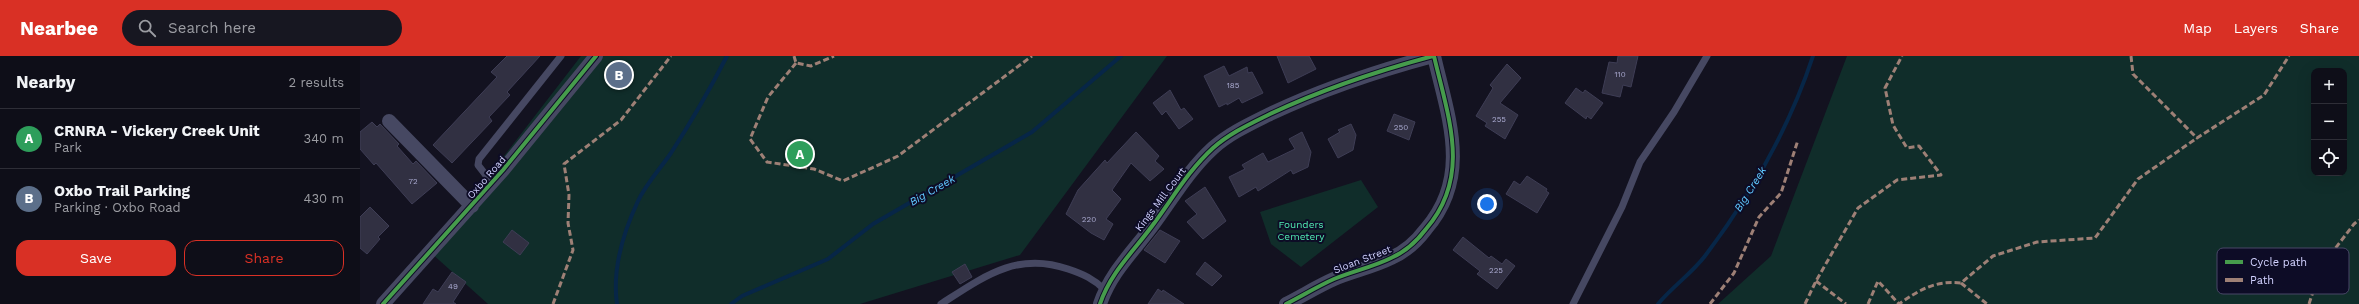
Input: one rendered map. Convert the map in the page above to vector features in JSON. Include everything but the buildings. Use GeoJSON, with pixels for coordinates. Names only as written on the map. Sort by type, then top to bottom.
{"type":"FeatureCollection","features":[{"type":"Feature","properties":{"kind":"street","name":"Oxbo Road"},"geometry":{"type":"LineString","coordinates":[[383,304],[492,183],[596,56]]}},
{"type":"Feature","properties":{"kind":"street","name":"Kings Mill Court"},"geometry":{"type":"LineString","coordinates":[[1100,304],[1105,290],[1128,254],[1155,222],[1182,181],[1221,143],[1239,129],[1335,86],[1433,56]]}},
{"type":"Feature","properties":{"kind":"street","name":"Sloan Street"},"geometry":{"type":"LineString","coordinates":[[1286,304],[1334,279],[1392,258],[1417,241],[1436,218],[1448,191],[1454,167],[1454,149],[1433,56]]}},
{"type":"Feature","properties":{"kind":"street"},"geometry":{"type":"LineString","coordinates":[[389,121],[472,206]]}},
{"type":"Feature","properties":{"kind":"lane"},"geometry":{"type":"LineString","coordinates":[[492,183],[478,164],[479,159],[561,56]]}},
{"type":"Feature","properties":{"kind":"lane"},"geometry":{"type":"LineString","coordinates":[[1573,304],[1622,207],[1640,162],[1674,112],[1707,56]]}},
{"type":"Feature","properties":{"kind":"lane"},"geometry":{"type":"LineString","coordinates":[[941,304],[997,272],[1024,262],[1044,262],[1059,266],[1096,280],[1105,290]]}},
{"type":"Feature","properties":{"kind":"green space"},"geometry":{"type":"Polygon","coordinates":[[[581,56],[1167,56],[1020,255],[860,304],[488,304],[430,252],[581,56]]]}},
{"type":"Feature","properties":{"kind":"green space"},"geometry":{"type":"Polygon","coordinates":[[[1847,56],[2359,56],[2359,304],[1718,304],[1771,256],[1847,56]]]}},
{"type":"Feature","properties":{"kind":"green space","name":"Founders Cemetery"},"geometry":{"type":"Polygon","coordinates":[[[1361,180],[1378,207],[1301,267],[1271,244],[1260,212],[1361,180]]]}},
{"type":"Feature","properties":{"kind":"waterway","name":"Big Creek"},"geometry":{"type":"LineString","coordinates":[[617,304],[617,264],[623,238],[638,201],[671,153],[727,56]]}},
{"type":"Feature","properties":{"kind":"waterway","name":"Big Creek"},"geometry":{"type":"LineString","coordinates":[[731,304],[742,296],[828,259],[873,224],[1032,132],[1121,56]]}},
{"type":"Feature","properties":{"kind":"waterway","name":"Big Creek"},"geometry":{"type":"LineString","coordinates":[[1658,304],[1694,269],[1705,256],[1738,209],[1780,135],[1813,56]]}},
{"type":"Feature","properties":{"kind":"marked path"},"geometry":{"type":"LineString","coordinates":[[553,304],[573,250],[568,223],[569,195],[564,164],[621,120],[671,56]]}},
{"type":"Feature","properties":{"kind":"marked path"},"geometry":{"type":"LineString","coordinates":[[794,56],[796,63],[811,66],[834,56]]}},
{"type":"Feature","properties":{"kind":"marked path"},"geometry":{"type":"LineString","coordinates":[[796,63],[768,97],[750,139],[767,162],[814,169],[843,181],[898,156],[1032,56]]}},
{"type":"Feature","properties":{"kind":"marked path"},"geometry":{"type":"LineString","coordinates":[[1805,304],[1816,281],[1858,208],[1897,180],[1941,175],[1919,146],[1907,148],[1893,125],[1885,88],[1902,56]]}},
{"type":"Feature","properties":{"kind":"marked path"},"geometry":{"type":"LineString","coordinates":[[2131,56],[2133,74],[2197,138],[2264,95],[2289,56]]}},
{"type":"Feature","properties":{"kind":"marked path"},"geometry":{"type":"LineString","coordinates":[[1868,304],[1878,281],[1899,304],[1928,287],[1952,282],[1961,283],[1993,256],[2037,242],[2095,238],[2138,179],[2197,138]]}},
{"type":"Feature","properties":{"kind":"marked path"},"geometry":{"type":"LineString","coordinates":[[1710,304],[1734,273],[1759,217],[1781,193],[1798,140]]}},
{"type":"Feature","properties":{"kind":"marked path"},"geometry":{"type":"LineString","coordinates":[[2336,248],[2354,224],[2359,220]]}},
{"type":"Feature","properties":{"kind":"marked path"},"geometry":{"type":"LineString","coordinates":[[1816,281],[1846,304]]}},
{"type":"Feature","properties":{"kind":"marked path"},"geometry":{"type":"LineString","coordinates":[[1961,283],[1987,304]]}},
{"type":"Feature","properties":{"kind":"marked path"},"geometry":{"type":"LineString","coordinates":[[2309,304],[2312,294]]}},
{"type":"Feature","properties":{"kind":"cycle path"},"geometry":{"type":"LineString","coordinates":[[383,304],[503,170],[596,56]]}},
{"type":"Feature","properties":{"kind":"cycle path"},"geometry":{"type":"LineString","coordinates":[[1100,304],[1117,271],[1148,232],[1189,174],[1204,156],[1233,133],[1255,121],[1310,96],[1371,74],[1433,56]]}},
{"type":"Feature","properties":{"kind":"cycle path"},"geometry":{"type":"LineString","coordinates":[[1286,304],[1334,279],[1377,264],[1401,253],[1419,238],[1440,209],[1449,188],[1452,167],[1452,146],[1450,124],[1434,56]]}},
{"type":"Feature","properties":{"kind":"place","name":"Oxbo Trail Parking"},"geometry":{"type":"Point","coordinates":[619,75]}},
{"type":"Feature","properties":{"kind":"place","name":"CRNRA - Vickery Creek Unit"},"geometry":{"type":"Point","coordinates":[800,154]}}]}
